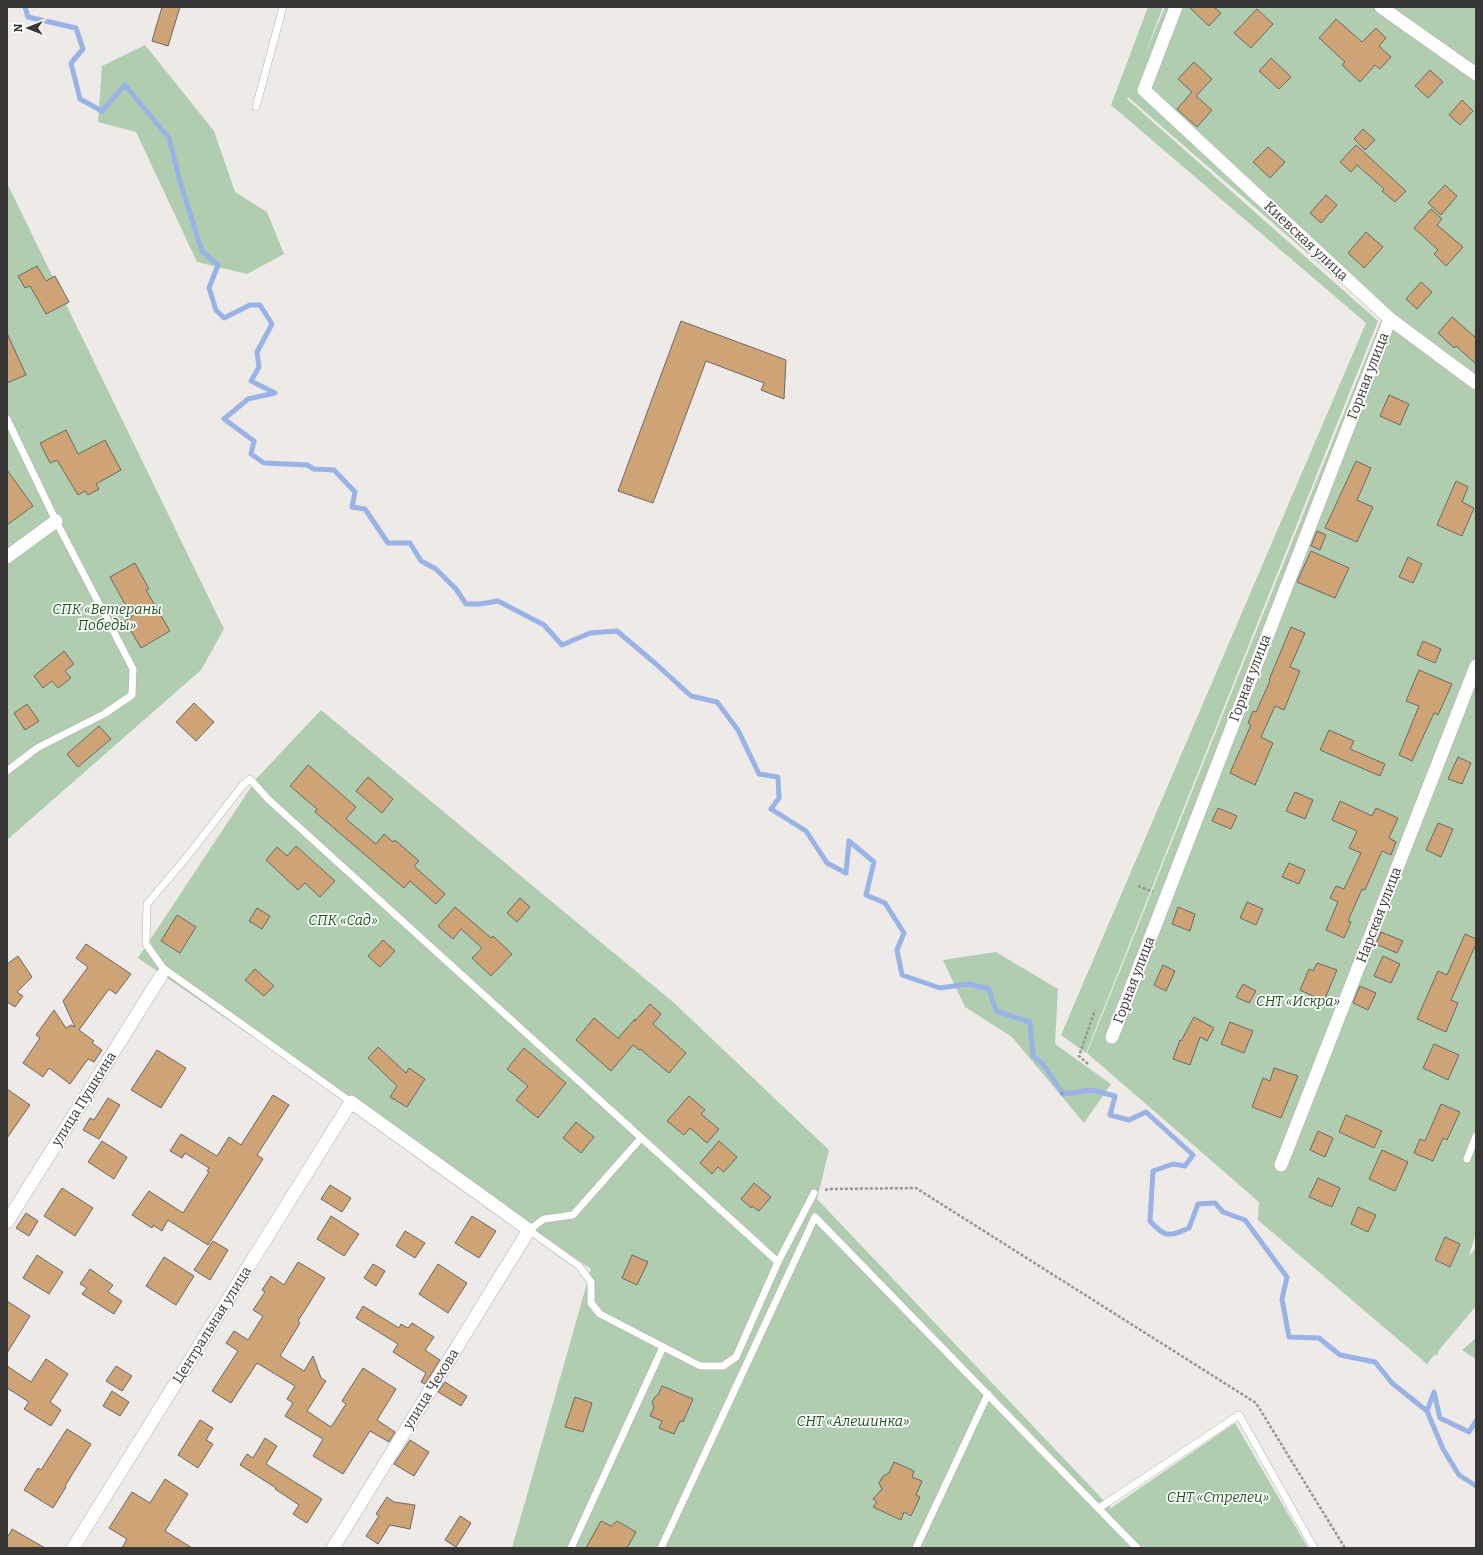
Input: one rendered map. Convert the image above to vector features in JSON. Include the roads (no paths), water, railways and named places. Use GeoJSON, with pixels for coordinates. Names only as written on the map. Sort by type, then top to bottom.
{"type":"FeatureCollection","features":[{"type":"Feature","properties":{"kind":"street","name":"Киевская улица"},"geometry":{"type":"LineString","coordinates":[[1176,7],[1144,90],[1390,320],[1476,383]]}},
{"type":"Feature","properties":{"kind":"street"},"geometry":{"type":"LineString","coordinates":[[1381,7],[1476,74]]}},
{"type":"Feature","properties":{"kind":"street","name":"Горная улица"},"geometry":{"type":"LineString","coordinates":[[1112,1037],[1390,320]]}},
{"type":"Feature","properties":{"kind":"street"},"geometry":{"type":"LineString","coordinates":[[7,557],[56,521]]}},
{"type":"Feature","properties":{"kind":"street","name":"Нарская улица"},"geometry":{"type":"LineString","coordinates":[[1281,1165],[1476,666]]}},
{"type":"Feature","properties":{"kind":"street","name":"улица Пушкина"},"geometry":{"type":"LineString","coordinates":[[7,1222],[162,972]]}},
{"type":"Feature","properties":{"kind":"street"},"geometry":{"type":"LineString","coordinates":[[351,1102],[529,1230]]}},
{"type":"Feature","properties":{"kind":"street","name":"Центральная улица"},"geometry":{"type":"LineString","coordinates":[[73,1548],[351,1102]]}},
{"type":"Feature","properties":{"kind":"street","name":"улица Чехова"},"geometry":{"type":"LineString","coordinates":[[333,1548],[529,1230]]}},
{"type":"Feature","properties":{"kind":"lane"},"geometry":{"type":"LineString","coordinates":[[256,107],[283,7]]}},
{"type":"Feature","properties":{"kind":"lane"},"geometry":{"type":"LineString","coordinates":[[7,419],[56,521],[133,670],[132,695],[104,714],[37,748],[7,771]]}},
{"type":"Feature","properties":{"kind":"lane"},"geometry":{"type":"LineString","coordinates":[[351,1102],[162,972],[146,944],[147,904],[186,858],[242,786],[250,779],[268,799],[778,1262]]}},
{"type":"Feature","properties":{"kind":"lane"},"geometry":{"type":"LineString","coordinates":[[1467,1159],[1476,1136]]}},
{"type":"Feature","properties":{"kind":"lane"},"geometry":{"type":"LineString","coordinates":[[640,1138],[573,1215],[544,1219],[529,1230],[580,1266],[591,1282],[591,1304],[600,1314],[700,1366],[722,1366],[736,1357],[778,1262],[814,1193]]}},
{"type":"Feature","properties":{"kind":"lane"},"geometry":{"type":"LineString","coordinates":[[661,1548],[815,1216],[1137,1548]]}},
{"type":"Feature","properties":{"kind":"lane"},"geometry":{"type":"LineString","coordinates":[[571,1548],[663,1347]]}},
{"type":"Feature","properties":{"kind":"lane"},"geometry":{"type":"LineString","coordinates":[[916,1548],[988,1394]]}},
{"type":"Feature","properties":{"kind":"lane"},"geometry":{"type":"LineString","coordinates":[[1098,1508],[1239,1415],[1314,1548]]}},
{"type":"Feature","properties":{"kind":"waterway"},"geometry":{"type":"LineString","coordinates":[[25,7],[28,17],[76,28],[83,49],[71,63],[80,99],[102,111],[125,85],[169,138],[181,185],[202,251],[218,265],[209,288],[216,310],[224,318],[250,305],[260,305],[272,324],[257,352],[259,367],[251,381],[275,393],[248,399],[224,419],[254,441],[251,454],[264,463],[307,465],[314,469],[334,470],[355,492],[352,507],[365,509],[388,543],[410,543],[421,561],[436,569],[456,589],[466,604],[480,604],[498,601],[544,625],[562,645],[590,633],[617,631],[691,696],[717,702],[738,730],[759,774],[778,777],[779,798],[771,809],[806,831],[827,863],[846,873],[849,841],[874,862],[866,895],[885,903],[904,933],[897,950],[902,975],[940,988],[968,984],[989,989],[996,1011],[1030,1022],[1033,1056],[1044,1065],[1063,1094],[1092,1090],[1115,1096],[1110,1115],[1129,1120],[1146,1112],[1193,1155],[1185,1166],[1173,1164],[1153,1171],[1150,1221],[1155,1227],[1168,1234],[1177,1233],[1189,1228],[1198,1204],[1215,1203],[1223,1212],[1245,1220],[1287,1277],[1282,1299],[1289,1337],[1319,1338],[1340,1355],[1375,1362],[1392,1383],[1427,1411],[1443,1449],[1459,1475],[1476,1486]]}},
{"type":"Feature","properties":{"kind":"waterway"},"geometry":{"type":"LineString","coordinates":[[1427,1411],[1434,1392],[1440,1418],[1469,1432],[1476,1421]]}},
{"type":"Feature","properties":{"kind":"park label","name":"СПК «Ветераны Победы»"},"geometry":{"type":"Point","coordinates":[107,618]}},
{"type":"Feature","properties":{"kind":"park label","name":"СПК «Сад»"},"geometry":{"type":"Point","coordinates":[343,920]}},
{"type":"Feature","properties":{"kind":"park label","name":"СНТ «Искра»"},"geometry":{"type":"Point","coordinates":[1298,1001]}},
{"type":"Feature","properties":{"kind":"park label","name":"СНТ «Алешинка»"},"geometry":{"type":"Point","coordinates":[853,1421]}},
{"type":"Feature","properties":{"kind":"park label","name":"СНТ «Стрелец»"},"geometry":{"type":"Point","coordinates":[1218,1497]}}]}
